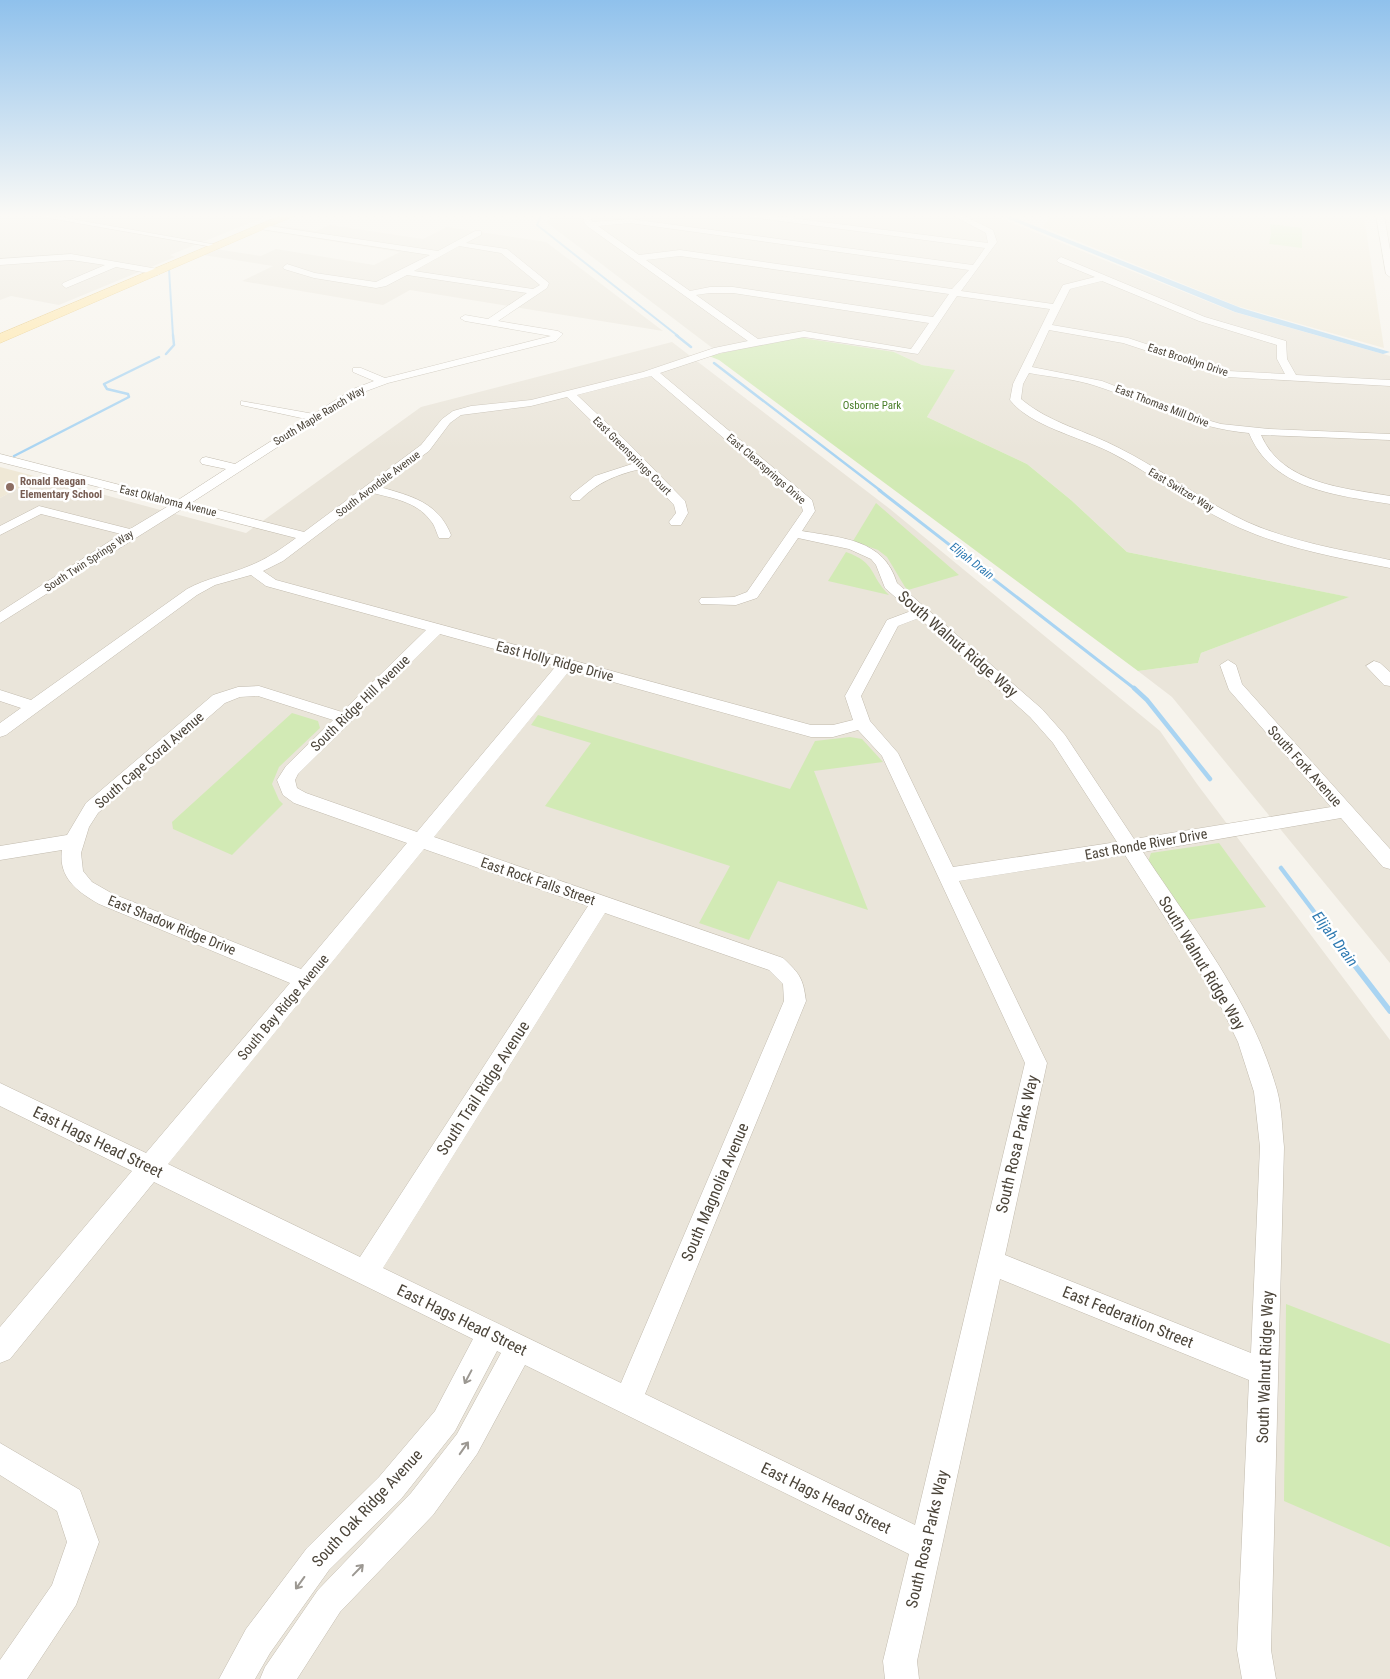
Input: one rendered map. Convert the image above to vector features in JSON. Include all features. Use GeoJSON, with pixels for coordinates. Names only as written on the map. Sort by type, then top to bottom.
{"type":"FeatureCollection","features":[{"type":"Feature","properties":{"kind":"main road"},"geometry":{"type":"LineString","coordinates":[[0,339],[108,293]]}},
{"type":"Feature","properties":{"kind":"street"},"geometry":{"type":"LineString","coordinates":[[466,318],[490,322],[533,293]]}},
{"type":"Feature","properties":{"kind":"street"},"geometry":{"type":"LineString","coordinates":[[755,293],[936,321],[954,293]]}},
{"type":"Feature","properties":{"kind":"street"},"geometry":{"type":"LineString","coordinates":[[957,293],[1055,307]]}},
{"type":"Feature","properties":{"kind":"street"},"geometry":{"type":"LineString","coordinates":[[1026,369],[1063,293]]}},
{"type":"Feature","properties":{"kind":"street"},"geometry":{"type":"LineString","coordinates":[[1139,293],[1202,320],[1282,343],[1282,359],[1292,378]]}},
{"type":"Feature","properties":{"kind":"street"},"geometry":{"type":"LineString","coordinates":[[686,294],[756,342]]}},
{"type":"Feature","properties":{"kind":"street","name":"South Avondale Avenue"},"geometry":{"type":"LineString","coordinates":[[0,731],[192,592],[210,582],[253,570],[278,558],[425,448],[446,421],[457,413],[471,409],[531,403],[653,372],[718,350],[804,334],[914,352],[936,321]]}},
{"type":"Feature","properties":{"kind":"street","name":"South Maple Ranch Way"},"geometry":{"type":"LineString","coordinates":[[178,505],[357,391],[384,381],[553,339],[558,334],[490,322]]}},
{"type":"Feature","properties":{"kind":"street","name":"East Brooklyn Drive"},"geometry":{"type":"LineString","coordinates":[[1047,327],[1125,340],[1227,374],[1390,383]]}},
{"type":"Feature","properties":{"kind":"street","name":"East Thomas Mill Drive"},"geometry":{"type":"LineString","coordinates":[[1026,369],[1098,382],[1207,424],[1253,430],[1390,437]]}},
{"type":"Feature","properties":{"kind":"street","name":"East Switzer Way"},"geometry":{"type":"LineString","coordinates":[[1026,369],[1014,394],[1015,400],[1020,406],[1128,457],[1198,502],[1245,525],[1284,540],[1390,564]]}},
{"type":"Feature","properties":{"kind":"street"},"geometry":{"type":"LineString","coordinates":[[357,370],[384,381]]}},
{"type":"Feature","properties":{"kind":"street","name":"East Clearsprings Drive"},"geometry":{"type":"LineString","coordinates":[[653,372],[807,502],[809,511],[752,595],[736,601],[706,601]]}},
{"type":"Feature","properties":{"kind":"street","name":"East Greensprings Court"},"geometry":{"type":"LineString","coordinates":[[569,394],[643,464],[680,504],[682,512],[676,522]]}},
{"type":"Feature","properties":{"kind":"street"},"geometry":{"type":"LineString","coordinates":[[245,403],[314,417]]}},
{"type":"Feature","properties":{"kind":"street"},"geometry":{"type":"LineString","coordinates":[[1253,430],[1268,456],[1277,465],[1302,481],[1390,500]]}},
{"type":"Feature","properties":{"kind":"street","name":"East Oklahoma Avenue"},"geometry":{"type":"LineString","coordinates":[[0,458],[308,537]]}},
{"type":"Feature","properties":{"kind":"street"},"geometry":{"type":"LineString","coordinates":[[206,461],[236,468]]}},
{"type":"Feature","properties":{"kind":"street"},"geometry":{"type":"LineString","coordinates":[[576,497],[589,483],[602,475],[643,464]]}},
{"type":"Feature","properties":{"kind":"street"},"geometry":{"type":"LineString","coordinates":[[372,489],[419,502],[432,513],[442,527],[444,535]]}},
{"type":"Feature","properties":{"kind":"street","name":"South Twin Springs Way"},"geometry":{"type":"LineString","coordinates":[[0,619],[178,505]]}},
{"type":"Feature","properties":{"kind":"street"},"geometry":{"type":"LineString","coordinates":[[0,531],[39,510],[132,533]]}},
{"type":"Feature","properties":{"kind":"street","name":"South Walnut Ridge Way"},"geometry":{"type":"LineString","coordinates":[[794,534],[852,546],[873,555],[882,563],[890,585],[1036,713],[1053,732],[1130,847],[1225,994],[1250,1041],[1266,1092],[1272,1147],[1254,1650],[1259,1679]]}},
{"type":"Feature","properties":{"kind":"street","name":"East Holly Ridge Drive"},"geometry":{"type":"LineString","coordinates":[[253,570],[271,583],[811,731],[833,731],[862,723]]}},
{"type":"Feature","properties":{"kind":"street","name":"South Rosa Parks Way"},"geometry":{"type":"LineString","coordinates":[[902,1679],[900,1661],[925,1546],[1036,1063],[889,753],[862,723],[853,696],[892,623],[921,612]]}},
{"type":"Feature","properties":{"kind":"street","name":"South Ridge Hill Avenue"},"geometry":{"type":"LineString","coordinates":[[286,780],[292,770],[436,629]]}},
{"type":"Feature","properties":{"kind":"street"},"geometry":{"type":"LineString","coordinates":[[1390,662],[1374,666],[1390,681]]}},
{"type":"Feature","properties":{"kind":"street","name":"South Bay Ridge Avenue"},"geometry":{"type":"LineString","coordinates":[[0,1349],[566,664]]}},
{"type":"Feature","properties":{"kind":"street","name":"South Fork Avenue"},"geometry":{"type":"LineString","coordinates":[[1228,665],[1235,686],[1390,862]]}},
{"type":"Feature","properties":{"kind":"street","name":"South Cape Coral Avenue"},"geometry":{"type":"LineString","coordinates":[[73,841],[80,824],[92,808],[219,700],[238,692],[259,692],[344,718]]}},
{"type":"Feature","properties":{"kind":"street"},"geometry":{"type":"LineString","coordinates":[[0,695],[34,707]]}},
{"type":"Feature","properties":{"kind":"street","name":"East Rock Falls Street"},"geometry":{"type":"LineString","coordinates":[[286,780],[290,791],[300,798],[776,964],[792,981]]}},
{"type":"Feature","properties":{"kind":"street","name":"East Ronde River Drive"},"geometry":{"type":"LineString","coordinates":[[946,874],[1034,863],[1345,811]]}},
{"type":"Feature","properties":{"kind":"street"},"geometry":{"type":"LineString","coordinates":[[0,853],[73,841]]}},
{"type":"Feature","properties":{"kind":"street","name":"East Shadow Ridge Drive"},"geometry":{"type":"LineString","coordinates":[[73,841],[70,860],[80,882],[106,899],[306,980]]}},
{"type":"Feature","properties":{"kind":"street","name":"South Trail Ridge Avenue"},"geometry":{"type":"LineString","coordinates":[[365,1273],[602,903]]}},
{"type":"Feature","properties":{"kind":"street","name":"South Magnolia Avenue"},"geometry":{"type":"LineString","coordinates":[[628,1401],[795,1001],[792,981]]}},
{"type":"Feature","properties":{"kind":"street","name":"East Hags Head Street"},"geometry":{"type":"LineString","coordinates":[[0,1094],[925,1546]]}},
{"type":"Feature","properties":{"kind":"street","name":"East Federation Street"},"geometry":{"type":"LineString","coordinates":[[991,1262],[1264,1372]]}},
{"type":"Feature","properties":{"kind":"street","name":"South Oak Ridge Avenue"},"geometry":{"type":"LineString","coordinates":[[236,1679],[258,1641],[318,1559],[390,1488],[445,1422],[491,1334]]}},
{"type":"Feature","properties":{"kind":"street"},"geometry":{"type":"LineString","coordinates":[[277,1679],[329,1601],[422,1504],[467,1444],[519,1348]]}},
{"type":"Feature","properties":{"kind":"street"},"geometry":{"type":"LineString","coordinates":[[0,1458],[69,1501],[83,1542],[65,1594],[8,1679]]}},
{"type":"Feature","properties":{"kind":"shaded area"},"geometry":{"type":"Polygon","coordinates":[[[0,293],[87,293],[59,305],[11,296],[0,300],[0,293]]]}},
{"type":"Feature","properties":{"kind":"shaded area"},"geometry":{"type":"Polygon","coordinates":[[[315,293],[404,293],[383,305],[315,293]]]}},
{"type":"Feature","properties":{"kind":"shaded area"},"geometry":{"type":"Polygon","coordinates":[[[431,293],[614,293],[663,331],[431,293]]]}},
{"type":"Feature","properties":{"kind":"shaded area"},"geometry":{"type":"Polygon","coordinates":[[[640,293],[1187,293],[1234,312],[1390,356],[1390,963],[1172,697],[1138,671],[1198,663],[1201,653],[1348,597],[1127,552],[1071,500],[1027,464],[927,417],[954,370],[922,365],[894,352],[719,353],[640,293]]]}},
{"type":"Feature","properties":{"kind":"shaded area"},"geometry":{"type":"Polygon","coordinates":[[[1206,293],[1376,293],[1384,348],[1237,306],[1206,293]]]}},
{"type":"Feature","properties":{"kind":"shaded area"},"geometry":{"type":"Polygon","coordinates":[[[672,342],[890,509],[1160,731],[1197,784],[1390,1040],[1390,1679],[0,1679],[0,498],[38,477],[246,533],[421,407],[672,342]]]}},
{"type":"Feature","properties":{"kind":"shaded area","name":"Ronald Reagan Elementary School"},"geometry":{"type":"Polygon","coordinates":[[[0,467],[38,477],[0,498],[0,467]]]}},
{"type":"Feature","properties":{"kind":"green space","name":"Osborne Park"},"geometry":{"type":"Polygon","coordinates":[[[796,337],[894,352],[922,365],[955,370],[927,417],[1027,464],[1071,500],[1127,552],[1349,597],[1201,653],[1198,663],[1138,671],[719,360],[709,356],[796,337]]]}},
{"type":"Feature","properties":{"kind":"green space"},"geometry":{"type":"Polygon","coordinates":[[[876,503],[959,575],[908,590],[887,557],[878,550],[853,541],[876,503]]]}},
{"type":"Feature","properties":{"kind":"green space"},"geometry":{"type":"Polygon","coordinates":[[[846,552],[856,556],[868,565],[889,595],[828,581],[846,552]]]}},
{"type":"Feature","properties":{"kind":"green space"},"geometry":{"type":"Polygon","coordinates":[[[292,713],[318,721],[320,728],[279,767],[272,784],[279,800],[283,804],[232,855],[173,829],[172,822],[292,713]]]}},
{"type":"Feature","properties":{"kind":"green space"},"geometry":{"type":"Polygon","coordinates":[[[538,715],[790,789],[815,741],[850,737],[862,739],[883,762],[814,771],[868,910],[778,881],[749,940],[699,923],[730,866],[545,806],[591,743],[531,725],[538,715]]]}},
{"type":"Feature","properties":{"kind":"green space"},"geometry":{"type":"Polygon","coordinates":[[[1219,843],[1266,907],[1187,920],[1148,862],[1151,853],[1219,843]]]}},
{"type":"Feature","properties":{"kind":"green space"},"geometry":{"type":"Polygon","coordinates":[[[1286,1304],[1390,1344],[1390,1547],[1284,1501],[1286,1304]]]}},
{"type":"Feature","properties":{"kind":"waterway"},"geometry":{"type":"LineString","coordinates":[[170,293],[173,336]]}},
{"type":"Feature","properties":{"kind":"waterway","name":"Elijah Drain"},"geometry":{"type":"LineString","coordinates":[[624,293],[678,336]]}},
{"type":"Feature","properties":{"kind":"waterway"},"geometry":{"type":"LineString","coordinates":[[1197,293],[1238,310],[1386,352]]}},
{"type":"Feature","properties":{"kind":"waterway"},"geometry":{"type":"LineString","coordinates":[[166,354],[174,345],[173,335]]}},
{"type":"Feature","properties":{"kind":"waterway","name":"Elijah Drain"},"geometry":{"type":"LineString","coordinates":[[676,335],[691,347]]}},
{"type":"Feature","properties":{"kind":"waterway"},"geometry":{"type":"LineString","coordinates":[[14,456],[129,397],[128,394],[107,389],[104,384],[159,357]]}},
{"type":"Feature","properties":{"kind":"waterway","name":"Elijah Drain"},"geometry":{"type":"LineString","coordinates":[[714,363],[881,491]]}},
{"type":"Feature","properties":{"kind":"waterway","name":"Elijah Drain"},"geometry":{"type":"LineString","coordinates":[[879,490],[1135,689]]}},
{"type":"Feature","properties":{"kind":"waterway","name":"Elijah Drain"},"geometry":{"type":"LineString","coordinates":[[1134,688],[1147,700],[1210,779]]}},
{"type":"Feature","properties":{"kind":"waterway","name":"Elijah Drain"},"geometry":{"type":"LineString","coordinates":[[1281,868],[1337,942]]}},
{"type":"Feature","properties":{"kind":"waterway","name":"Elijah Drain"},"geometry":{"type":"LineString","coordinates":[[1336,941],[1390,1011]]}},
{"type":"Feature","properties":{"kind":"place","name":"Ronald Reagan Elementary School"},"geometry":{"type":"Point","coordinates":[10,487]}}]}
